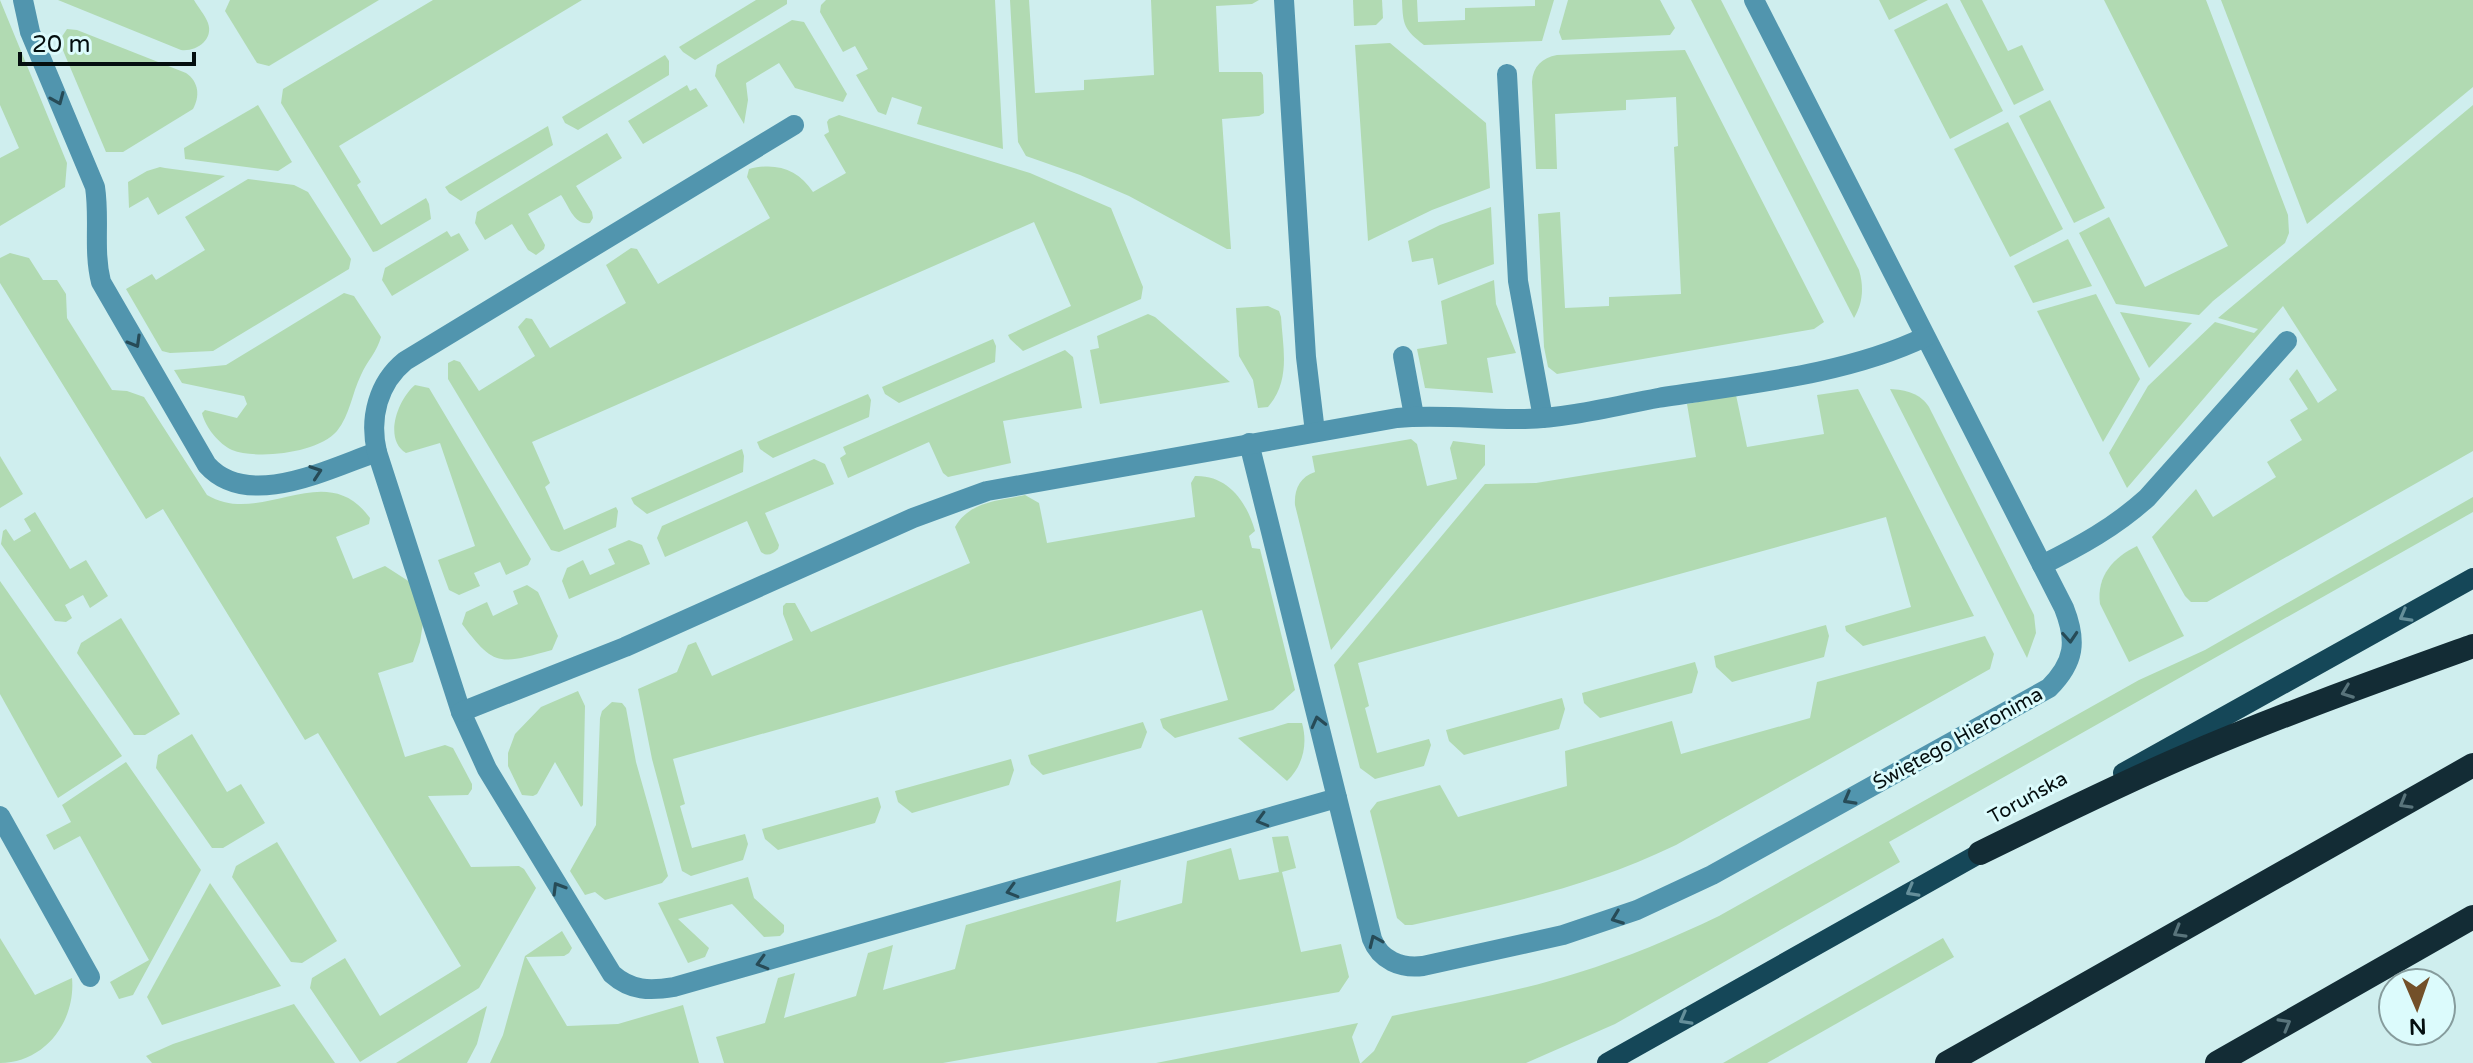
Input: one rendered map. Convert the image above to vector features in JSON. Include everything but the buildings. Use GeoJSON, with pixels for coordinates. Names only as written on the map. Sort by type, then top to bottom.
{"type":"FeatureCollection","features":[{"type":"Feature","properties":{"kind":"highway"},"geometry":{"type":"LineString","coordinates":[[1980,853],[2184,757],[2286,715],[2473,646]]}},
{"type":"Feature","properties":{"kind":"highway"},"geometry":{"type":"LineString","coordinates":[[1947,1063],[2473,765]]}},
{"type":"Feature","properties":{"kind":"highway"},"geometry":{"type":"LineString","coordinates":[[2217,1063],[2473,917]]}},
{"type":"Feature","properties":{"kind":"main road","name":"Toruńska"},"geometry":{"type":"LineString","coordinates":[[1607,1063],[2473,578]]}},
{"type":"Feature","properties":{"kind":"street"},"geometry":{"type":"LineString","coordinates":[[23,0],[30,32],[95,187],[96,252],[101,282],[207,465],[215,474],[234,484],[264,486],[290,482],[377,452]]}},
{"type":"Feature","properties":{"kind":"street"},"geometry":{"type":"LineString","coordinates":[[1284,0],[1304,327],[1315,432]]}},
{"type":"Feature","properties":{"kind":"street","name":"Świętego Hieronima"},"geometry":{"type":"LineString","coordinates":[[1249,443],[1375,947],[1388,960],[1404,966],[1423,966],[1563,935],[1637,910],[1712,875],[2049,688],[2067,668],[2071,654],[2072,639],[2064,608],[1754,0]]}},
{"type":"Feature","properties":{"kind":"street"},"geometry":{"type":"LineString","coordinates":[[1507,74],[1518,281],[1543,418]]}},
{"type":"Feature","properties":{"kind":"street"},"geometry":{"type":"LineString","coordinates":[[794,125],[405,361],[388,379],[379,396],[374,425],[377,452],[461,712],[487,769],[602,961],[621,982],[645,990],[674,987],[1337,798]]}},
{"type":"Feature","properties":{"kind":"street"},"geometry":{"type":"LineString","coordinates":[[461,712],[625,647],[947,504],[987,491],[1414,416],[1543,418],[1829,369],[1886,353],[1925,337]]}},
{"type":"Feature","properties":{"kind":"street"},"geometry":{"type":"LineString","coordinates":[[2042,565],[2091,541],[2147,498],[2287,341]]}},
{"type":"Feature","properties":{"kind":"street"},"geometry":{"type":"LineString","coordinates":[[1403,356],[1414,416]]}},
{"type":"Feature","properties":{"kind":"street"},"geometry":{"type":"LineString","coordinates":[[0,816],[90,977]]}},
{"type":"Feature","properties":{"kind":"green space"},"geometry":{"type":"Polygon","coordinates":[[[0,0],[67,163],[65,187],[0,226],[0,158],[19,148],[0,105],[0,0]]]}},
{"type":"Feature","properties":{"kind":"green space"},"geometry":{"type":"Polygon","coordinates":[[[58,0],[194,0],[208,23],[208,35],[198,47],[181,50],[58,0]]]}},
{"type":"Feature","properties":{"kind":"green space"},"geometry":{"type":"Polygon","coordinates":[[[230,0],[379,0],[269,66],[257,63],[225,11],[230,0]]]}},
{"type":"Feature","properties":{"kind":"green space"},"geometry":{"type":"Polygon","coordinates":[[[433,0],[582,0],[339,146],[361,182],[357,185],[381,225],[426,198],[429,204],[431,219],[373,252],[281,103],[283,89],[433,0]]]}},
{"type":"Feature","properties":{"kind":"green space"},"geometry":{"type":"Polygon","coordinates":[[[756,0],[787,0],[787,4],[695,60],[679,47],[756,0]]]}},
{"type":"Feature","properties":{"kind":"green space"},"geometry":{"type":"Polygon","coordinates":[[[826,0],[995,0],[1003,149],[917,124],[922,107],[892,97],[886,115],[878,112],[856,75],[868,69],[855,46],[843,52],[820,12],[826,0]]]}},
{"type":"Feature","properties":{"kind":"green space"},"geometry":{"type":"Polygon","coordinates":[[[1010,0],[1029,0],[1035,93],[1084,90],[1084,80],[1154,75],[1151,0],[1259,0],[1252,4],[1216,6],[1219,72],[1261,72],[1263,75],[1264,113],[1222,119],[1231,249],[1129,196],[1026,156],[1018,142],[1010,0]]]}},
{"type":"Feature","properties":{"kind":"green space"},"geometry":{"type":"Polygon","coordinates":[[[1353,0],[1382,0],[1383,18],[1376,25],[1354,26],[1353,0]]]}},
{"type":"Feature","properties":{"kind":"green space"},"geometry":{"type":"Polygon","coordinates":[[[1402,0],[1417,0],[1418,22],[1465,20],[1465,8],[1535,6],[1535,0],[1554,0],[1542,41],[1424,45],[1406,26],[1402,0]]]}},
{"type":"Feature","properties":{"kind":"green space"},"geometry":{"type":"Polygon","coordinates":[[[1568,0],[1660,0],[1675,28],[1670,35],[1562,40],[1559,32],[1568,0]]]}},
{"type":"Feature","properties":{"kind":"green space"},"geometry":{"type":"Polygon","coordinates":[[[1691,0],[1721,0],[1859,270],[1862,295],[1854,318],[1691,0]]]}},
{"type":"Feature","properties":{"kind":"green space"},"geometry":{"type":"Polygon","coordinates":[[[1879,0],[1928,0],[1889,20],[1879,0]]]}},
{"type":"Feature","properties":{"kind":"green space"},"geometry":{"type":"Polygon","coordinates":[[[1960,0],[1982,0],[2008,51],[2022,45],[2044,90],[2014,105],[1960,0]]]}},
{"type":"Feature","properties":{"kind":"green space"},"geometry":{"type":"Polygon","coordinates":[[[2104,0],[2206,0],[2288,215],[2289,233],[2285,243],[2199,315],[2116,304],[2079,233],[2109,217],[2145,287],[2228,246],[2104,0]]]}},
{"type":"Feature","properties":{"kind":"green space"},"geometry":{"type":"Polygon","coordinates":[[[2221,0],[2473,0],[2473,87],[2307,224],[2221,0]]]}},
{"type":"Feature","properties":{"kind":"green space"},"geometry":{"type":"Polygon","coordinates":[[[1947,3],[2003,111],[1950,139],[1894,30],[1947,3]]]}},
{"type":"Feature","properties":{"kind":"green space"},"geometry":{"type":"Polygon","coordinates":[[[792,20],[804,22],[847,94],[843,102],[795,88],[779,63],[746,83],[748,100],[744,124],[715,76],[717,65],[792,20]]]}},
{"type":"Feature","properties":{"kind":"green space"},"geometry":{"type":"Polygon","coordinates":[[[67,29],[77,30],[186,73],[197,90],[193,109],[123,152],[106,152],[59,41],[67,29]]]}},
{"type":"Feature","properties":{"kind":"green space"},"geometry":{"type":"Polygon","coordinates":[[[1390,43],[1486,123],[1490,188],[1432,210],[1368,241],[1355,45],[1390,43]]]}},
{"type":"Feature","properties":{"kind":"green space"},"geometry":{"type":"Polygon","coordinates":[[[1685,50],[1824,322],[1814,329],[1557,374],[1548,367],[1544,347],[1538,214],[1560,212],[1565,308],[1609,306],[1609,297],[1681,294],[1674,147],[1678,146],[1676,97],[1626,100],[1626,110],[1555,114],[1557,169],[1536,169],[1534,71],[1547,58],[1557,55],[1685,50]]]}},
{"type":"Feature","properties":{"kind":"green space"},"geometry":{"type":"Polygon","coordinates":[[[665,55],[669,61],[669,75],[578,130],[565,123],[562,117],[665,55]]]}},
{"type":"Feature","properties":{"kind":"green space"},"geometry":{"type":"Polygon","coordinates":[[[687,85],[690,91],[696,88],[708,106],[643,144],[628,121],[687,85]]]}},
{"type":"Feature","properties":{"kind":"green space"},"geometry":{"type":"Polygon","coordinates":[[[2050,100],[2105,208],[2074,223],[2019,116],[2050,100]]]}},
{"type":"Feature","properties":{"kind":"green space"},"geometry":{"type":"Polygon","coordinates":[[[258,105],[292,162],[278,171],[185,159],[184,148],[258,105]]]}},
{"type":"Feature","properties":{"kind":"green space"},"geometry":{"type":"Polygon","coordinates":[[[2473,105],[2473,451],[2207,602],[2191,602],[2152,537],[2196,489],[2213,517],[2276,477],[2267,462],[2302,440],[2290,420],[2308,409],[2289,379],[2297,369],[2318,403],[2337,390],[2283,306],[2127,488],[2109,453],[2148,386],[2215,322],[2254,333],[2258,329],[2218,318],[2473,105]]]}},
{"type":"Feature","properties":{"kind":"green space"},"geometry":{"type":"Polygon","coordinates":[[[839,115],[1030,173],[1111,208],[1143,287],[1141,299],[1023,351],[1008,335],[1071,306],[1034,222],[532,442],[550,483],[545,487],[564,530],[616,507],[618,511],[616,527],[559,552],[551,550],[448,379],[448,363],[454,360],[460,362],[479,391],[535,356],[518,327],[526,318],[532,319],[550,348],[626,303],[606,265],[631,248],[637,249],[658,284],[770,218],[747,177],[749,169],[768,166],[786,169],[813,192],[846,173],[824,135],[829,132],[829,119],[839,115]]]}},
{"type":"Feature","properties":{"kind":"green space"},"geometry":{"type":"Polygon","coordinates":[[[2008,122],[2063,229],[2010,257],[1954,149],[2008,122]]]}},
{"type":"Feature","properties":{"kind":"green space"},"geometry":{"type":"Polygon","coordinates":[[[548,126],[553,145],[461,201],[445,187],[548,126]]]}},
{"type":"Feature","properties":{"kind":"green space"},"geometry":{"type":"Polygon","coordinates":[[[607,133],[622,158],[576,186],[592,212],[590,223],[576,218],[561,195],[528,214],[545,245],[536,255],[528,250],[512,224],[485,240],[475,223],[477,212],[607,133]]]}},
{"type":"Feature","properties":{"kind":"green space"},"geometry":{"type":"Polygon","coordinates":[[[160,167],[225,176],[158,215],[148,197],[129,208],[128,182],[160,167]]]}},
{"type":"Feature","properties":{"kind":"green space"},"geometry":{"type":"Polygon","coordinates":[[[248,179],[294,185],[308,192],[351,259],[349,269],[213,351],[162,351],[126,289],[152,274],[156,280],[205,250],[185,217],[248,179]]]}},
{"type":"Feature","properties":{"kind":"green space"},"geometry":{"type":"Polygon","coordinates":[[[1491,207],[1494,264],[1438,285],[1433,258],[1412,262],[1408,241],[1440,225],[1491,207]]]}},
{"type":"Feature","properties":{"kind":"green space"},"geometry":{"type":"Polygon","coordinates":[[[447,231],[451,237],[459,233],[469,250],[392,296],[382,280],[385,268],[447,231]]]}},
{"type":"Feature","properties":{"kind":"green space"},"geometry":{"type":"Polygon","coordinates":[[[2068,239],[2092,286],[2033,303],[2014,266],[2068,239]]]}},
{"type":"Feature","properties":{"kind":"green space"},"geometry":{"type":"Polygon","coordinates":[[[10,253],[29,258],[43,280],[57,280],[66,294],[67,318],[112,390],[144,397],[207,495],[228,503],[249,504],[313,492],[333,493],[352,501],[370,518],[369,524],[336,537],[353,579],[385,566],[413,584],[424,617],[413,662],[378,673],[405,757],[445,745],[453,748],[472,789],[468,795],[428,796],[471,867],[519,866],[536,888],[479,988],[360,1062],[310,988],[312,978],[345,958],[380,1016],[461,966],[318,733],[305,740],[163,509],[146,519],[0,283],[0,258],[10,253]]]}},
{"type":"Feature","properties":{"kind":"green space"},"geometry":{"type":"Polygon","coordinates":[[[1494,280],[1496,304],[1516,353],[1487,358],[1493,393],[1425,388],[1417,349],[1447,344],[1441,301],[1494,280]]]}},
{"type":"Feature","properties":{"kind":"green space"},"geometry":{"type":"Polygon","coordinates":[[[344,293],[354,296],[381,337],[337,431],[316,445],[272,454],[243,453],[222,444],[209,429],[202,413],[205,410],[237,418],[247,404],[244,396],[182,383],[174,370],[226,365],[344,293]]]}},
{"type":"Feature","properties":{"kind":"green space"},"geometry":{"type":"Polygon","coordinates":[[[2096,294],[2140,379],[2103,442],[2037,311],[2096,294]]]}},
{"type":"Feature","properties":{"kind":"green space"},"geometry":{"type":"Polygon","coordinates":[[[1268,306],[1279,311],[1281,317],[1283,375],[1268,407],[1258,408],[1253,380],[1239,356],[1236,308],[1268,306]]]}},
{"type":"Feature","properties":{"kind":"green space"},"geometry":{"type":"Polygon","coordinates":[[[2120,312],[2192,323],[2149,368],[2120,312]]]}},
{"type":"Feature","properties":{"kind":"green space"},"geometry":{"type":"Polygon","coordinates":[[[1148,314],[1230,382],[1100,404],[1090,350],[1099,348],[1097,336],[1148,314]]]}},
{"type":"Feature","properties":{"kind":"green space"},"geometry":{"type":"Polygon","coordinates":[[[993,339],[995,362],[899,403],[885,394],[882,387],[993,339]]]}},
{"type":"Feature","properties":{"kind":"green space"},"geometry":{"type":"Polygon","coordinates":[[[1065,350],[1073,357],[1082,408],[1003,421],[1011,463],[948,477],[943,473],[929,442],[848,478],[840,458],[846,454],[843,447],[1065,350]]]}},
{"type":"Feature","properties":{"kind":"green space"},"geometry":{"type":"Polygon","coordinates":[[[415,385],[429,388],[531,559],[528,565],[506,575],[500,562],[474,573],[480,586],[459,595],[449,590],[438,560],[475,546],[440,443],[406,453],[395,438],[399,409],[415,385]]]}},
{"type":"Feature","properties":{"kind":"green space"},"geometry":{"type":"Polygon","coordinates":[[[1858,389],[1974,616],[1863,646],[1846,631],[1845,626],[1911,607],[1886,517],[1358,663],[1369,706],[1365,708],[1377,753],[1429,739],[1431,745],[1424,766],[1375,779],[1360,768],[1334,665],[1485,484],[1536,483],[1696,457],[1687,404],[1736,395],[1747,447],[1824,434],[1817,395],[1858,389]]]}},
{"type":"Feature","properties":{"kind":"green space"},"geometry":{"type":"Polygon","coordinates":[[[1890,389],[1912,393],[1929,407],[2034,615],[2036,633],[2027,658],[1890,389]]]}},
{"type":"Feature","properties":{"kind":"green space"},"geometry":{"type":"Polygon","coordinates":[[[868,394],[871,400],[869,417],[773,458],[760,449],[757,442],[868,394]]]}},
{"type":"Feature","properties":{"kind":"green space"},"geometry":{"type":"Polygon","coordinates":[[[1411,439],[1417,444],[1427,486],[1457,479],[1450,448],[1453,441],[1485,445],[1485,465],[1331,650],[1295,505],[1297,489],[1305,477],[1315,472],[1312,456],[1411,439]]]}},
{"type":"Feature","properties":{"kind":"green space"},"geometry":{"type":"Polygon","coordinates":[[[742,449],[743,472],[647,514],[631,498],[742,449]]]}},
{"type":"Feature","properties":{"kind":"green space"},"geometry":{"type":"Polygon","coordinates":[[[0,456],[23,494],[0,508],[0,456]]]}},
{"type":"Feature","properties":{"kind":"green space"},"geometry":{"type":"Polygon","coordinates":[[[814,459],[825,464],[834,484],[765,513],[779,545],[774,552],[768,555],[761,552],[747,521],[665,557],[657,538],[662,526],[814,459]]]}},
{"type":"Feature","properties":{"kind":"green space"},"geometry":{"type":"Polygon","coordinates":[[[1195,476],[1217,480],[1234,492],[1247,510],[1255,531],[1249,536],[1252,548],[1260,549],[1295,690],[1273,710],[1175,738],[1163,728],[1160,719],[1228,700],[1202,610],[673,759],[685,804],[680,806],[692,848],[745,834],[748,844],[743,860],[691,876],[682,871],[652,759],[638,689],[677,672],[688,645],[696,642],[712,676],[793,640],[783,614],[786,603],[795,603],[811,632],[970,563],[955,527],[968,512],[986,504],[1025,495],[1039,503],[1047,543],[1195,517],[1191,483],[1195,476]]]}},
{"type":"Feature","properties":{"kind":"green space"},"geometry":{"type":"Polygon","coordinates":[[[2473,497],[2473,512],[1889,842],[1900,862],[1615,1024],[1526,1063],[1361,1063],[1374,1051],[1392,1016],[1508,992],[1577,973],[1649,947],[1719,916],[2139,680],[2205,650],[2473,497]]]}},
{"type":"Feature","properties":{"kind":"green space"},"geometry":{"type":"Polygon","coordinates":[[[35,512],[70,569],[86,560],[108,596],[90,608],[83,595],[65,605],[72,618],[66,622],[55,621],[1,544],[6,529],[14,541],[31,531],[24,519],[35,512]]]}},
{"type":"Feature","properties":{"kind":"green space"},"geometry":{"type":"Polygon","coordinates":[[[629,540],[642,545],[650,564],[569,599],[562,581],[567,568],[583,560],[590,575],[615,564],[608,549],[629,540]]]}},
{"type":"Feature","properties":{"kind":"green space"},"geometry":{"type":"Polygon","coordinates":[[[2137,546],[2184,636],[2129,662],[2100,604],[2099,594],[2108,569],[2137,546]]]}},
{"type":"Feature","properties":{"kind":"green space"},"geometry":{"type":"Polygon","coordinates":[[[0,581],[122,756],[58,798],[0,694],[0,581]]]}},
{"type":"Feature","properties":{"kind":"green space"},"geometry":{"type":"Polygon","coordinates":[[[527,585],[538,592],[558,636],[552,650],[521,658],[500,659],[483,649],[462,624],[466,612],[487,602],[493,616],[518,604],[513,591],[527,585]]]}},
{"type":"Feature","properties":{"kind":"green space"},"geometry":{"type":"Polygon","coordinates":[[[121,618],[180,714],[145,735],[134,735],[77,653],[81,643],[121,618]]]}},
{"type":"Feature","properties":{"kind":"green space"},"geometry":{"type":"Polygon","coordinates":[[[1826,625],[1829,636],[1824,657],[1732,682],[1716,667],[1714,656],[1826,625]]]}},
{"type":"Feature","properties":{"kind":"green space"},"geometry":{"type":"Polygon","coordinates":[[[1985,636],[1994,654],[1990,669],[1676,845],[1611,872],[1514,902],[1412,925],[1405,925],[1397,918],[1370,811],[1377,802],[1440,785],[1458,817],[1567,786],[1565,751],[1672,721],[1681,754],[1810,718],[1817,682],[1985,636]]]}},
{"type":"Feature","properties":{"kind":"green space"},"geometry":{"type":"Polygon","coordinates":[[[1695,662],[1698,672],[1692,693],[1600,718],[1584,703],[1582,693],[1695,662]]]}},
{"type":"Feature","properties":{"kind":"green space"},"geometry":{"type":"Polygon","coordinates":[[[578,691],[585,706],[583,805],[581,807],[555,762],[537,794],[522,795],[508,766],[508,753],[515,734],[541,707],[578,691]]]}},
{"type":"Feature","properties":{"kind":"green space"},"geometry":{"type":"Polygon","coordinates":[[[1562,698],[1565,709],[1559,729],[1464,755],[1449,741],[1446,730],[1562,698]]]}},
{"type":"Feature","properties":{"kind":"green space"},"geometry":{"type":"Polygon","coordinates":[[[612,702],[622,703],[626,708],[636,762],[668,876],[662,883],[605,900],[595,892],[585,895],[570,871],[596,825],[600,718],[602,711],[612,702]]]}},
{"type":"Feature","properties":{"kind":"green space"},"geometry":{"type":"Polygon","coordinates":[[[1143,722],[1147,732],[1141,748],[1043,775],[1031,764],[1028,755],[1143,722]]]}},
{"type":"Feature","properties":{"kind":"green space"},"geometry":{"type":"Polygon","coordinates":[[[1288,723],[1302,723],[1304,739],[1300,762],[1287,781],[1238,738],[1288,723]]]}},
{"type":"Feature","properties":{"kind":"green space"},"geometry":{"type":"Polygon","coordinates":[[[192,734],[227,792],[241,784],[265,823],[223,848],[212,848],[156,768],[158,755],[192,734]]]}},
{"type":"Feature","properties":{"kind":"green space"},"geometry":{"type":"Polygon","coordinates":[[[1011,759],[1014,770],[1009,785],[912,813],[898,802],[895,791],[1011,759]]]}},
{"type":"Feature","properties":{"kind":"green space"},"geometry":{"type":"Polygon","coordinates":[[[126,762],[201,870],[133,995],[119,999],[110,982],[149,960],[80,836],[54,850],[46,835],[71,822],[62,805],[126,762]]]}},
{"type":"Feature","properties":{"kind":"green space"},"geometry":{"type":"Polygon","coordinates":[[[878,797],[881,807],[875,823],[778,850],[765,839],[762,829],[878,797]]]}},
{"type":"Feature","properties":{"kind":"green space"},"geometry":{"type":"Polygon","coordinates":[[[1288,836],[1296,868],[1282,872],[1301,952],[1341,944],[1349,977],[1339,992],[943,1063],[724,1063],[716,1037],[765,1023],[778,978],[795,973],[784,1018],[856,996],[868,953],[893,945],[883,990],[955,969],[966,925],[1121,880],[1116,922],[1182,903],[1187,861],[1231,848],[1239,880],[1279,872],[1272,837],[1288,836]]]}},
{"type":"Feature","properties":{"kind":"green space"},"geometry":{"type":"Polygon","coordinates":[[[277,842],[337,941],[302,963],[291,962],[232,877],[236,866],[277,842]]]}},
{"type":"Feature","properties":{"kind":"green space"},"geometry":{"type":"Polygon","coordinates":[[[748,877],[754,898],[784,925],[784,932],[780,936],[764,937],[732,904],[678,919],[709,948],[705,957],[688,963],[658,903],[748,877]]]}},
{"type":"Feature","properties":{"kind":"green space"},"geometry":{"type":"Polygon","coordinates":[[[210,883],[281,986],[162,1025],[147,997],[210,883]]]}},
{"type":"Feature","properties":{"kind":"green space"},"geometry":{"type":"Polygon","coordinates":[[[562,931],[572,948],[569,953],[564,956],[526,957],[567,1026],[618,1024],[683,1005],[699,1063],[490,1063],[503,1035],[525,956],[562,931]]]}},
{"type":"Feature","properties":{"kind":"green space"},"geometry":{"type":"Polygon","coordinates":[[[0,938],[35,995],[72,978],[72,994],[63,1024],[43,1048],[16,1061],[0,1063],[0,938]]]}},
{"type":"Feature","properties":{"kind":"green space"},"geometry":{"type":"Polygon","coordinates":[[[1943,938],[1954,957],[1767,1063],[1723,1063],[1943,938]]]}},
{"type":"Feature","properties":{"kind":"green space"},"geometry":{"type":"Polygon","coordinates":[[[294,1004],[335,1063],[152,1063],[146,1056],[173,1044],[294,1004]]]}},
{"type":"Feature","properties":{"kind":"green space"},"geometry":{"type":"Polygon","coordinates":[[[487,1006],[477,1044],[467,1063],[396,1063],[487,1006]]]}},
{"type":"Feature","properties":{"kind":"green space"},"geometry":{"type":"Polygon","coordinates":[[[1358,1023],[1352,1037],[1360,1063],[1156,1063],[1358,1023]]]}}]}
